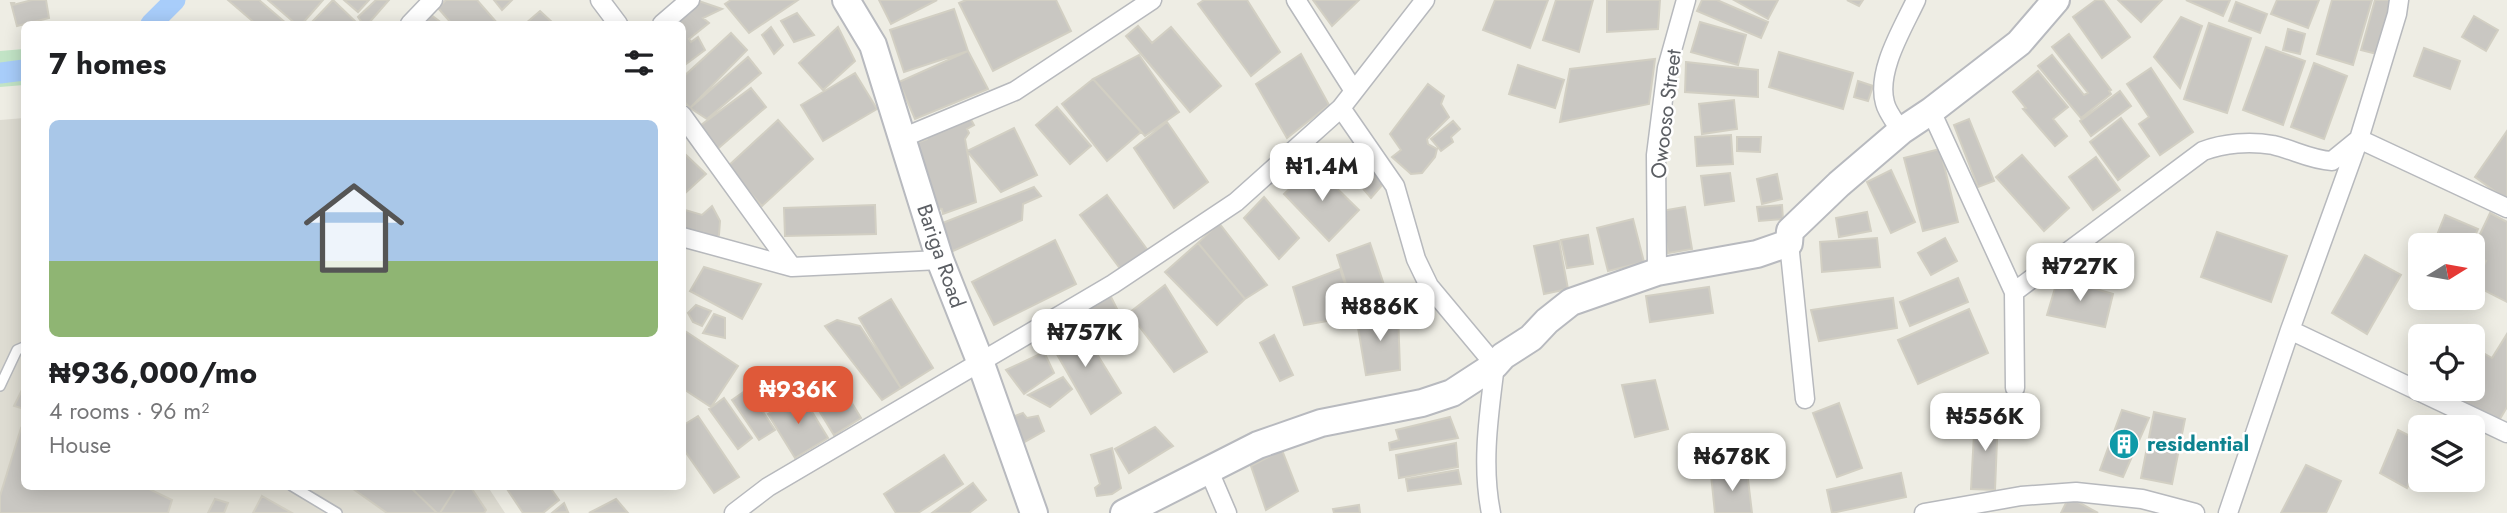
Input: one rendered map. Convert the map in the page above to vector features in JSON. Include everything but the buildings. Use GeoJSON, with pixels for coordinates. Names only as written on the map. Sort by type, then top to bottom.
{"type":"FeatureCollection","features":[{"type":"Feature","properties":{"kind":"street"},"geometry":{"type":"LineString","coordinates":[[413,21],[433,0]]}},
{"type":"Feature","properties":{"kind":"street"},"geometry":{"type":"LineString","coordinates":[[600,0],[616,21]]}},
{"type":"Feature","properties":{"kind":"street"},"geometry":{"type":"LineString","coordinates":[[666,21],[690,0]]}},
{"type":"Feature","properties":{"kind":"street","name":"Bariga Road"},"geometry":{"type":"LineString","coordinates":[[846,0],[873,45],[940,260],[980,361],[1034,513]]}},
{"type":"Feature","properties":{"kind":"street"},"geometry":{"type":"LineString","coordinates":[[902,138],[1015,91],[1152,0]]}},
{"type":"Feature","properties":{"kind":"street"},"geometry":{"type":"LineString","coordinates":[[1296,0],[1354,91]]}},
{"type":"Feature","properties":{"kind":"street"},"geometry":{"type":"LineString","coordinates":[[734,513],[768,487],[1113,284],[1236,202],[1341,108],[1425,0]]}},
{"type":"Feature","properties":{"kind":"street","name":"Owooso Street"},"geometry":{"type":"LineString","coordinates":[[1657,272],[1656,155],[1667,68],[1686,0]]}},
{"type":"Feature","properties":{"kind":"street"},"geometry":{"type":"LineString","coordinates":[[1901,131],[1885,104],[1883,85],[1886,68],[1916,0]]}},
{"type":"Feature","properties":{"kind":"street"},"geometry":{"type":"LineString","coordinates":[[1805,398],[1790,231],[1839,184],[1901,131],[2019,43],[2056,0]]}},
{"type":"Feature","properties":{"kind":"street"},"geometry":{"type":"LineString","coordinates":[[2228,513],[2359,139],[2399,0]]}},
{"type":"Feature","properties":{"kind":"street"},"geometry":{"type":"LineString","coordinates":[[1341,108],[1395,186],[1416,259],[1429,286],[1495,365],[1486,439],[1486,491],[1491,513]]}},
{"type":"Feature","properties":{"kind":"street"},"geometry":{"type":"LineString","coordinates":[[1931,111],[2014,292],[2015,388]]}},
{"type":"Feature","properties":{"kind":"street"},"geometry":{"type":"LineString","coordinates":[[686,121],[792,267]]}},
{"type":"Feature","properties":{"kind":"street"},"geometry":{"type":"LineString","coordinates":[[2014,292],[2203,151],[2219,145],[2273,145],[2312,159],[2332,161],[2359,139]]}},
{"type":"Feature","properties":{"kind":"street"},"geometry":{"type":"LineString","coordinates":[[2359,139],[2507,208]]}},
{"type":"Feature","properties":{"kind":"street"},"geometry":{"type":"LineString","coordinates":[[686,238],[792,267],[940,260]]}},
{"type":"Feature","properties":{"kind":"street"},"geometry":{"type":"LineString","coordinates":[[1124,513],[1258,445],[1321,423],[1422,403],[1452,393],[1531,338],[1546,321],[1571,302],[1657,272],[1757,254],[1789,243]]}},
{"type":"Feature","properties":{"kind":"street"},"geometry":{"type":"LineString","coordinates":[[2290,330],[2507,433]]}},
{"type":"Feature","properties":{"kind":"street"},"geometry":{"type":"LineString","coordinates":[[1209,471],[1227,513]]}},
{"type":"Feature","properties":{"kind":"street"},"geometry":{"type":"LineString","coordinates":[[1924,513],[2021,496],[2076,492],[2142,499],[2194,513]]}},
{"type":"Feature","properties":{"kind":"lane"},"geometry":{"type":"LineString","coordinates":[[0,386],[17,350],[21,348]]}},
{"type":"Feature","properties":{"kind":"lane"},"geometry":{"type":"LineString","coordinates":[[299,490],[337,513]]}},
{"type":"Feature","properties":{"kind":"shaded area"},"geometry":{"type":"Polygon","coordinates":[[[21,118],[21,490],[490,490],[505,513],[0,513],[0,120],[21,118]]]}},
{"type":"Feature","properties":{"kind":"green space"},"geometry":{"type":"Polygon","coordinates":[[[21,49],[21,85],[0,87],[0,51],[21,49]]]}},
{"type":"Feature","properties":{"kind":"waterway"},"geometry":{"type":"LineString","coordinates":[[154,21],[175,0]]}},
{"type":"Feature","properties":{"kind":"waterway"},"geometry":{"type":"LineString","coordinates":[[0,73],[21,70]]}},
{"type":"Feature","properties":{"kind":"place","name":"residential"},"geometry":{"type":"Point","coordinates":[2124,444]}}]}
